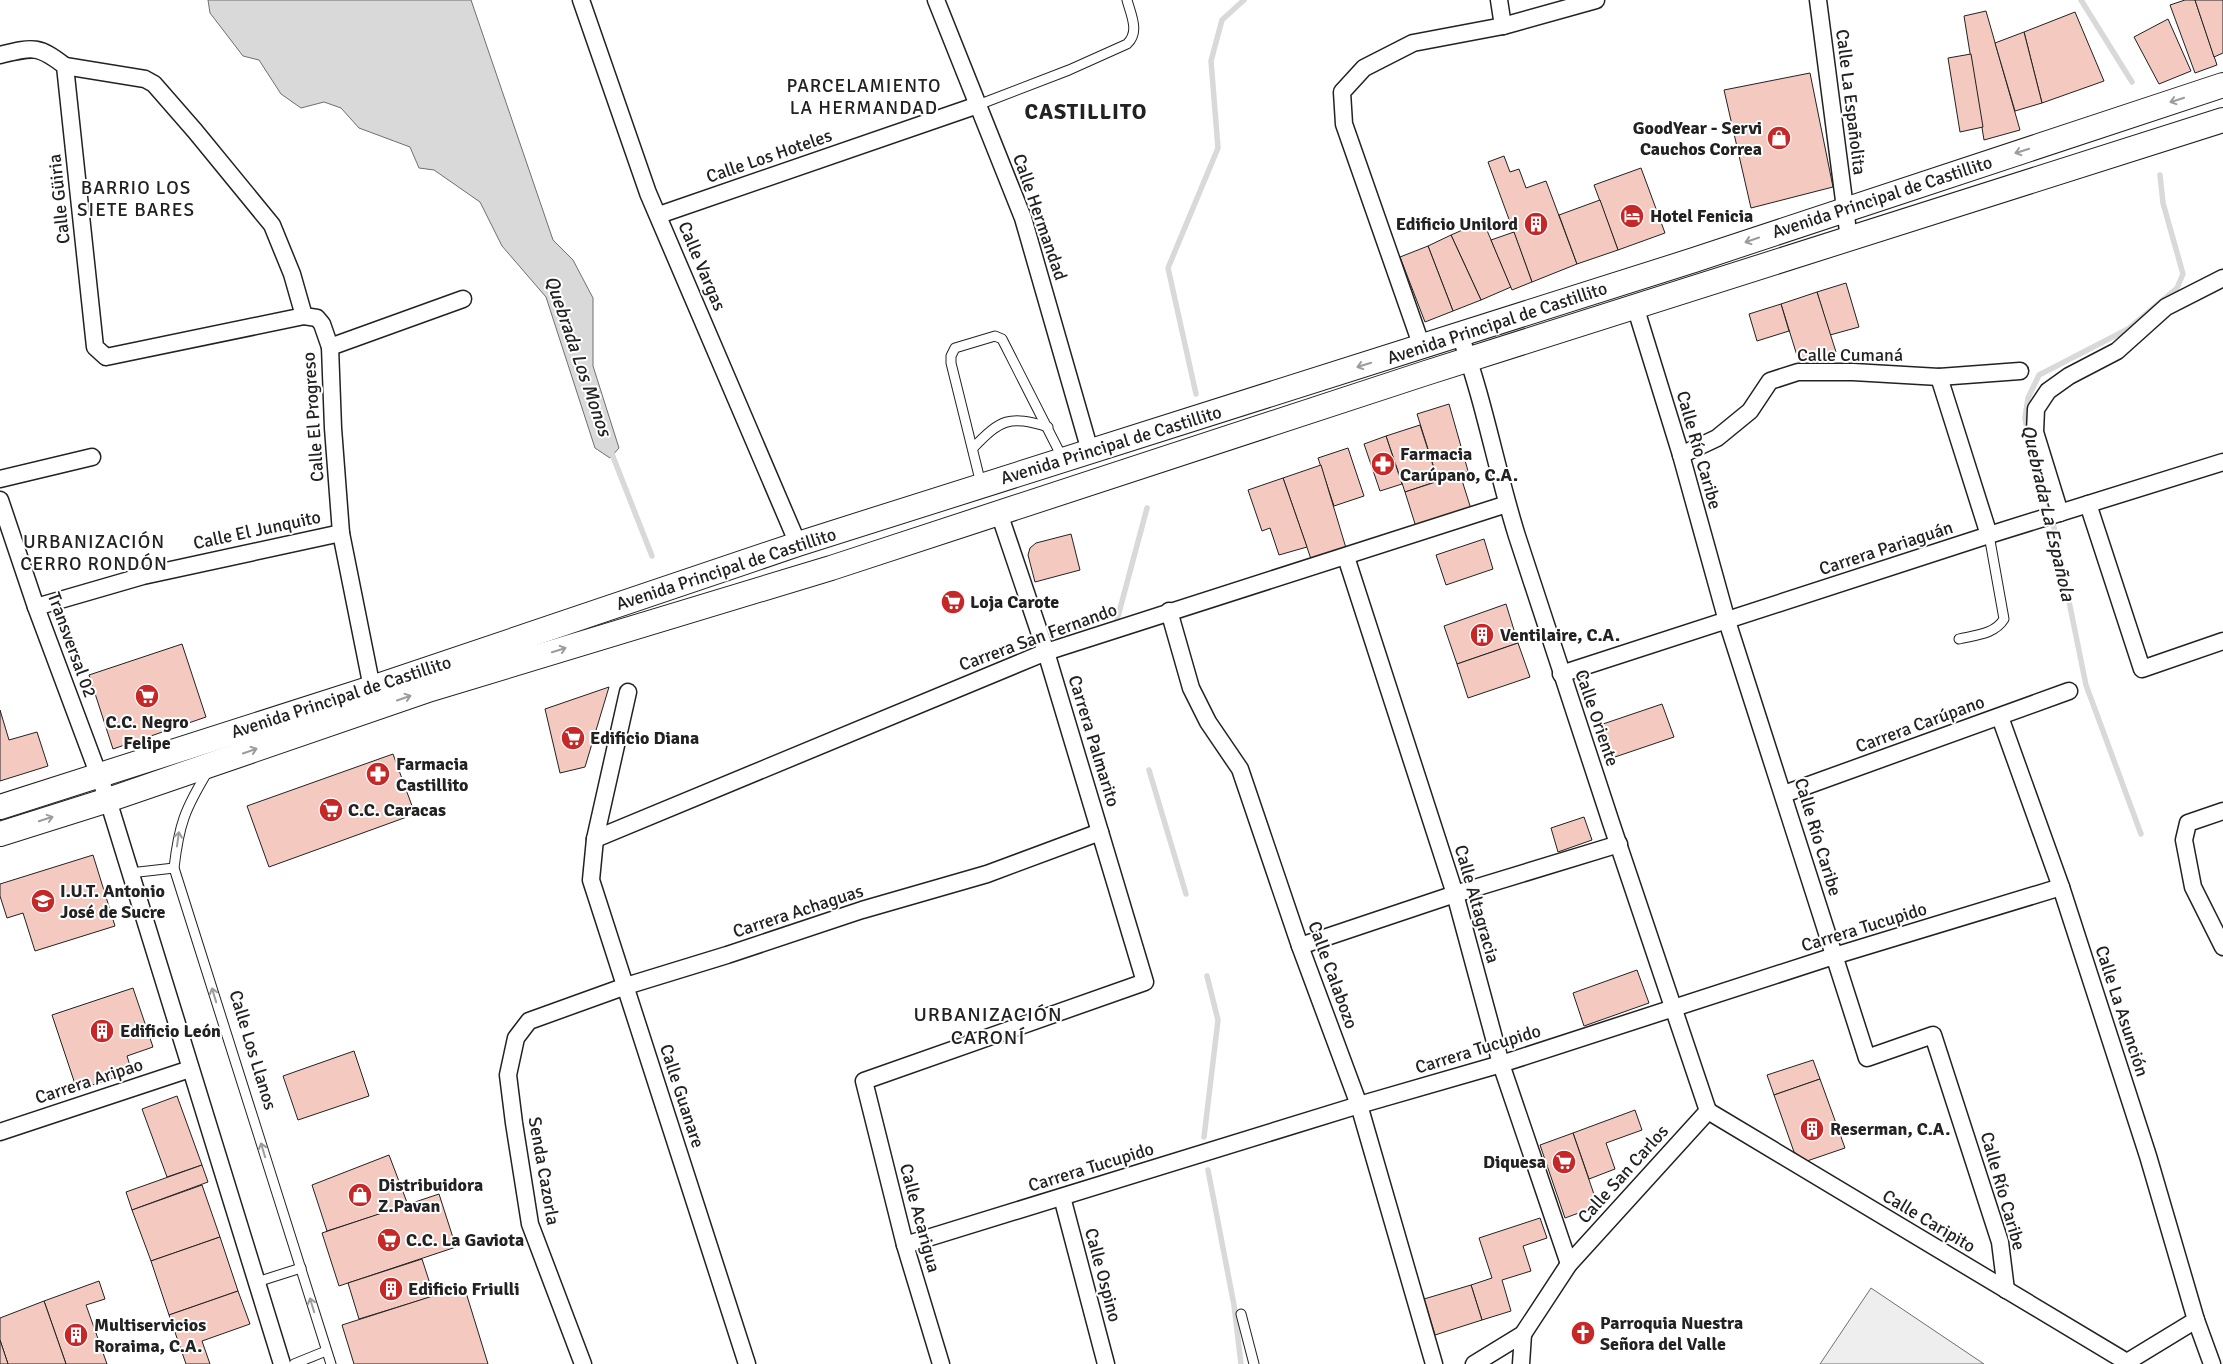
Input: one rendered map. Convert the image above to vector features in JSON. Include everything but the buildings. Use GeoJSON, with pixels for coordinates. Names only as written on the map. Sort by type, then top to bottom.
{"type":"FeatureCollection","features":[{"type":"Feature","properties":{"kind":"main road","name":"Avenida Principal de Castillito"},"geometry":{"type":"LineString","coordinates":[[0,807],[372,688],[798,544],[1694,260],[2223,85]]}},
{"type":"Feature","properties":{"kind":"main road","name":"Avenida Principal de Castillito"},"geometry":{"type":"LineString","coordinates":[[0,834],[108,800],[431,689],[821,571],[1469,359],[2223,120]]}},
{"type":"Feature","properties":{"kind":"street","name":"Calle Vargas"},"geometry":{"type":"LineString","coordinates":[[581,0],[648,192],[798,544]]}},
{"type":"Feature","properties":{"kind":"street","name":"Calle Hermandad"},"geometry":{"type":"LineString","coordinates":[[936,0],[1023,218],[1090,451]]}},
{"type":"Feature","properties":{"kind":"street"},"geometry":{"type":"LineString","coordinates":[[1499,0],[1503,26]]}},
{"type":"Feature","properties":{"kind":"street"},"geometry":{"type":"LineString","coordinates":[[1422,346],[1344,124],[1342,92],[1364,68],[1413,43],[1503,26],[1596,0]]}},
{"type":"Feature","properties":{"kind":"street","name":"Calle La Españolita"},"geometry":{"type":"LineString","coordinates":[[1818,0],[1849,239]]}},
{"type":"Feature","properties":{"kind":"street"},"geometry":{"type":"LineString","coordinates":[[0,54],[23,50],[40,50],[50,54],[65,66],[145,79],[154,84],[196,130],[272,225],[292,274],[304,316]]}},
{"type":"Feature","properties":{"kind":"street","name":"Calle Güiria"},"geometry":{"type":"LineString","coordinates":[[65,66],[95,347],[106,357],[304,316]]}},
{"type":"Feature","properties":{"kind":"street","name":"Calle Los Hoteles"},"geometry":{"type":"LineString","coordinates":[[659,215],[978,105]]}},
{"type":"Feature","properties":{"kind":"street"},"geometry":{"type":"LineString","coordinates":[[2060,513],[2035,432],[2036,409],[2048,391],[2069,376],[2117,351],[2166,307],[2221,279]]}},
{"type":"Feature","properties":{"kind":"street"},"geometry":{"type":"LineString","coordinates":[[330,346],[463,299]]}},
{"type":"Feature","properties":{"kind":"street","name":"Calle Río Caribe"},"geometry":{"type":"LineString","coordinates":[[1635,306],[1681,455],[1727,621],[1784,794],[1867,1058],[1933,1035],[2000,1242],[2006,1290]]}},
{"type":"Feature","properties":{"kind":"street","name":"Calle El Progreso"},"geometry":{"type":"LineString","coordinates":[[304,316],[317,318],[330,346],[333,428],[341,533],[372,688]]}},
{"type":"Feature","properties":{"kind":"street","name":"Calle Oriente"},"geometry":{"type":"LineString","coordinates":[[1460,335],[1469,359],[1507,504],[1561,674],[1708,1111]]}},
{"type":"Feature","properties":{"kind":"street","name":"Calle Cumaná"},"geometry":{"type":"LineString","coordinates":[[1681,455],[1717,438],[1750,411],[1770,381],[1798,372],[1854,372],[1939,377],[1982,372],[2020,371]]}},
{"type":"Feature","properties":{"kind":"street"},"geometry":{"type":"LineString","coordinates":[[1939,377],[1990,535]]}},
{"type":"Feature","properties":{"kind":"street"},"geometry":{"type":"LineString","coordinates":[[0,479],[92,457]]}},
{"type":"Feature","properties":{"kind":"street","name":"Carrera Pariaguán"},"geometry":{"type":"LineString","coordinates":[[1561,674],[1990,535],[2223,462]]}},
{"type":"Feature","properties":{"kind":"street","name":"Transversal 02"},"geometry":{"type":"LineString","coordinates":[[0,500],[36,607],[99,775]]}},
{"type":"Feature","properties":{"kind":"street","name":"Carrera San Fernando"},"geometry":{"type":"LineString","coordinates":[[595,839],[1046,652],[1507,504]]}},
{"type":"Feature","properties":{"kind":"street"},"geometry":{"type":"LineString","coordinates":[[2088,504],[2142,669],[2223,642]]}},
{"type":"Feature","properties":{"kind":"street","name":"Carrera Palmarito"},"geometry":{"type":"LineString","coordinates":[[864,1081],[1145,982],[1046,652],[999,514]]}},
{"type":"Feature","properties":{"kind":"street","name":"Calle El Junquito"},"geometry":{"type":"LineString","coordinates":[[36,607],[143,576],[341,533]]}},
{"type":"Feature","properties":{"kind":"street","name":"Calle Altagracia"},"geometry":{"type":"LineString","coordinates":[[1346,557],[1455,894],[1501,1064],[1569,1264]]}},
{"type":"Feature","properties":{"kind":"street","name":"Calle Calabozo"},"geometry":{"type":"LineString","coordinates":[[1169,611],[1191,688],[1208,722],[1240,769],[1300,946],[1359,1105],[1434,1364]]}},
{"type":"Feature","properties":{"kind":"street","name":"Carrera Carúpano"},"geometry":{"type":"LineString","coordinates":[[1784,794],[2069,691]]}},
{"type":"Feature","properties":{"kind":"street","name":"Calle Guanare"},"geometry":{"type":"LineString","coordinates":[[628,692],[595,839],[591,880],[747,1364]]}},
{"type":"Feature","properties":{"kind":"street","name":"Calle La Asunción"},"geometry":{"type":"LineString","coordinates":[[2000,717],[2061,887],[2148,1156],[2196,1320],[2212,1364]]}},
{"type":"Feature","properties":{"kind":"street"},"geometry":{"type":"LineString","coordinates":[[99,775],[282,1364]]}},
{"type":"Feature","properties":{"kind":"street"},"geometry":{"type":"LineString","coordinates":[[2223,811],[2188,823],[2184,840],[2193,887],[2223,947]]}},
{"type":"Feature","properties":{"kind":"street","name":"Carrera Achaguas"},"geometry":{"type":"LineString","coordinates":[[516,1038],[529,1021],[626,986],[862,910],[987,874],[1100,832]]}},
{"type":"Feature","properties":{"kind":"street"},"geometry":{"type":"LineString","coordinates":[[1300,946],[1455,894],[1619,844]]}},
{"type":"Feature","properties":{"kind":"street","name":"Carrera Tucupido"},"geometry":{"type":"LineString","coordinates":[[905,1245],[1359,1105],[1501,1064],[1834,956],[2061,887]]}},
{"type":"Feature","properties":{"kind":"street","name":"Senda Cazorla"},"geometry":{"type":"LineString","coordinates":[[516,1038],[508,1074],[530,1224],[583,1364]]}},
{"type":"Feature","properties":{"kind":"street","name":"Carrera Aripao"},"geometry":{"type":"LineString","coordinates":[[0,1132],[190,1069]]}},
{"type":"Feature","properties":{"kind":"street","name":"Calle Acarigua"},"geometry":{"type":"LineString","coordinates":[[864,1081],[905,1245],[941,1364]]}},
{"type":"Feature","properties":{"kind":"street","name":"Calle Caripito"},"geometry":{"type":"LineString","coordinates":[[1708,1111],[2128,1363]]}},
{"type":"Feature","properties":{"kind":"street","name":"Calle San Carlos"},"geometry":{"type":"LineString","coordinates":[[1523,1334],[1569,1264],[1708,1111]]}},
{"type":"Feature","properties":{"kind":"street","name":"Calle Ospino"},"geometry":{"type":"LineString","coordinates":[[1062,1197],[1106,1364]]}},
{"type":"Feature","properties":{"kind":"street"},"geometry":{"type":"LineString","coordinates":[[2128,1363],[2196,1320]]}},
{"type":"Feature","properties":{"kind":"street"},"geometry":{"type":"LineString","coordinates":[[1474,1364],[1523,1334]]}},
{"type":"Feature","properties":{"kind":"street"},"geometry":{"type":"LineString","coordinates":[[1521,1364],[1523,1334]]}},
{"type":"Feature","properties":{"kind":"lane"},"geometry":{"type":"LineString","coordinates":[[978,105],[1069,70],[1127,44],[1134,38],[1135,31],[1127,0]]}},
{"type":"Feature","properties":{"kind":"lane"},"geometry":{"type":"LineString","coordinates":[[982,486],[951,356],[955,348],[995,336],[1002,339],[1064,459]]}},
{"type":"Feature","properties":{"kind":"lane"},"geometry":{"type":"LineString","coordinates":[[973,448],[1004,422],[1024,420],[1048,427]]}},
{"type":"Feature","properties":{"kind":"lane"},"geometry":{"type":"LineString","coordinates":[[1959,639],[1990,632],[1999,628],[2004,620],[1990,535]]}},
{"type":"Feature","properties":{"kind":"lane","name":"Calle Los Llanos"},"geometry":{"type":"LineString","coordinates":[[212,764],[188,804],[178,833],[174,868],[331,1364]]}},
{"type":"Feature","properties":{"kind":"lane"},"geometry":{"type":"LineString","coordinates":[[130,873],[174,868]]}},
{"type":"Feature","properties":{"kind":"lane"},"geometry":{"type":"LineString","coordinates":[[257,1282],[300,1268]]}},
{"type":"Feature","properties":{"kind":"lane"},"geometry":{"type":"LineString","coordinates":[[1241,1314],[1254,1364]]}},
{"type":"Feature","properties":{"kind":"lane"},"geometry":{"type":"LineString","coordinates":[[294,1364],[326,1351]]}},
{"type":"Feature","properties":{"kind":"shaded area"},"geometry":{"type":"Polygon","coordinates":[[[1871,1288],[1984,1364],[1820,1364],[1871,1288]]]}},
{"type":"Feature","properties":{"kind":"water"},"geometry":{"type":"Polygon","coordinates":[[[208,0],[471,0],[553,240],[573,260],[593,298],[593,366],[619,448],[610,458],[595,448],[546,297],[502,246],[480,202],[434,170],[419,168],[410,147],[359,128],[341,108],[324,102],[301,108],[281,94],[259,60],[243,56],[210,13],[208,0]]]}},
{"type":"Feature","properties":{"kind":"waterway"},"geometry":{"type":"LineString","coordinates":[[1196,394],[1168,268],[1218,148],[1211,61],[1222,20],[1244,0]]}},
{"type":"Feature","properties":{"kind":"waterway","name":"Quebrada La Española"},"geometry":{"type":"LineString","coordinates":[[2081,0],[2132,82]]}},
{"type":"Feature","properties":{"kind":"waterway","name":"Quebrada La Española"},"geometry":{"type":"LineString","coordinates":[[2141,834],[2086,685],[2050,508],[2030,446],[2025,418],[2028,398],[2039,375],[2128,329],[2177,288],[2183,274],[2163,203],[2160,175]]}},
{"type":"Feature","properties":{"kind":"waterway","name":"Quebrada Los Monos"},"geometry":{"type":"LineString","coordinates":[[610,449],[652,556]]}},
{"type":"Feature","properties":{"kind":"waterway"},"geometry":{"type":"LineString","coordinates":[[1117,620],[1147,508]]}},
{"type":"Feature","properties":{"kind":"waterway"},"geometry":{"type":"LineString","coordinates":[[1149,770],[1186,894]]}},
{"type":"Feature","properties":{"kind":"waterway"},"geometry":{"type":"LineString","coordinates":[[1204,1137],[1218,1020],[1207,976]]}},
{"type":"Feature","properties":{"kind":"waterway"},"geometry":{"type":"LineString","coordinates":[[1208,1170],[1234,1305],[1241,1364]]}},
{"type":"Feature","properties":{"kind":"place","name":"GoodYear - Servi Cauchos Correa"},"geometry":{"type":"Point","coordinates":[1779,138]}},
{"type":"Feature","properties":{"kind":"place","name":"Hotel Fenicia"},"geometry":{"type":"Point","coordinates":[1632,216]}},
{"type":"Feature","properties":{"kind":"place","name":"Edificio Unilord"},"geometry":{"type":"Point","coordinates":[1536,224]}},
{"type":"Feature","properties":{"kind":"place","name":"Farmacia Carúpano, C.A."},"geometry":{"type":"Point","coordinates":[1383,464]}},
{"type":"Feature","properties":{"kind":"place","name":"Loja Carote"},"geometry":{"type":"Point","coordinates":[953,602]}},
{"type":"Feature","properties":{"kind":"place","name":"Ventilaire, C.A."},"geometry":{"type":"Point","coordinates":[1482,635]}},
{"type":"Feature","properties":{"kind":"place","name":"C.C. Negro Felipe"},"geometry":{"type":"Point","coordinates":[147,696]}},
{"type":"Feature","properties":{"kind":"place","name":"Edificio Diana"},"geometry":{"type":"Point","coordinates":[573,738]}},
{"type":"Feature","properties":{"kind":"place","name":"Farmacia Castillito"},"geometry":{"type":"Point","coordinates":[378,774]}},
{"type":"Feature","properties":{"kind":"place","name":"C.C. Caracas"},"geometry":{"type":"Point","coordinates":[331,810]}},
{"type":"Feature","properties":{"kind":"place","name":"I.U.T. Antonio José de Sucre"},"geometry":{"type":"Point","coordinates":[43,901]}},
{"type":"Feature","properties":{"kind":"place","name":"Edificio León"},"geometry":{"type":"Point","coordinates":[102,1031]}},
{"type":"Feature","properties":{"kind":"place","name":"Reserman, C.A."},"geometry":{"type":"Point","coordinates":[1812,1129]}},
{"type":"Feature","properties":{"kind":"place","name":"Diquesa"},"geometry":{"type":"Point","coordinates":[1564,1162]}},
{"type":"Feature","properties":{"kind":"place","name":"Distribuidora Z.Pavan"},"geometry":{"type":"Point","coordinates":[360,1195]}},
{"type":"Feature","properties":{"kind":"place","name":"C.C. La Gaviota"},"geometry":{"type":"Point","coordinates":[389,1240]}},
{"type":"Feature","properties":{"kind":"place","name":"Edificio Friulli"},"geometry":{"type":"Point","coordinates":[391,1289]}},
{"type":"Feature","properties":{"kind":"place","name":"Parroquia Nuestra Señora del Valle"},"geometry":{"type":"Point","coordinates":[1583,1333]}},
{"type":"Feature","properties":{"kind":"place","name":"Multiservicios Roraima, C.A."},"geometry":{"type":"Point","coordinates":[76,1335]}},
{"type":"Feature","properties":{"kind":"district","name":"PARCELAMIENTO LA HERMANDAD"},"geometry":{"type":"Point","coordinates":[864,97]}},
{"type":"Feature","properties":{"kind":"district","name":"CASTILLITO"},"geometry":{"type":"Point","coordinates":[1086,111]}},
{"type":"Feature","properties":{"kind":"district","name":"BARRIO LOS SIETE BARES"},"geometry":{"type":"Point","coordinates":[136,199]}},
{"type":"Feature","properties":{"kind":"district","name":"URBANIZACIÓN CERRO RONDÓN"},"geometry":{"type":"Point","coordinates":[94,553]}},
{"type":"Feature","properties":{"kind":"district","name":"URBANIZACIÓN CARONÍ"},"geometry":{"type":"Point","coordinates":[988,1026]}}]}
